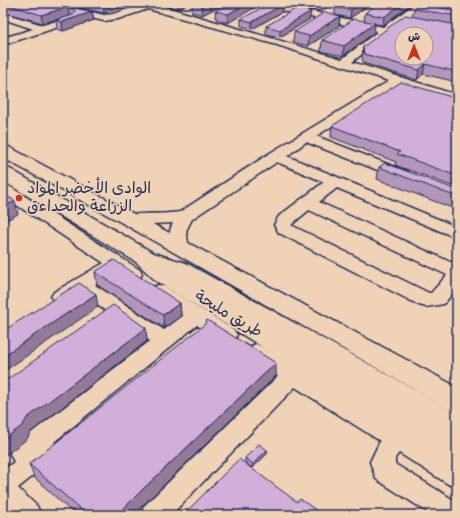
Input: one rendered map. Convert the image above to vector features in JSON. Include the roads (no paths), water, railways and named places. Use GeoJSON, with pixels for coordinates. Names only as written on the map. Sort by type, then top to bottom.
{"type":"FeatureCollection","features":[{"type":"Feature","properties":{"kind":"main road"},"geometry":{"type":"LineString","coordinates":[[3,151],[457,400]]}},
{"type":"Feature","properties":{"kind":"main road","name":"طريق مليحة"},"geometry":{"type":"LineString","coordinates":[[3,173],[144,258],[164,276],[457,452]]}},
{"type":"Feature","properties":{"kind":"main road"},"geometry":{"type":"LineString","coordinates":[[144,258],[178,268],[457,427]]}},
{"type":"Feature","properties":{"kind":"street"},"geometry":{"type":"LineString","coordinates":[[38,3],[104,18],[114,17],[153,5],[282,43],[457,99]]}},
{"type":"Feature","properties":{"kind":"street"},"geometry":{"type":"LineString","coordinates":[[281,19],[308,3]]}},
{"type":"Feature","properties":{"kind":"street"},"geometry":{"type":"LineString","coordinates":[[268,6],[386,31]]}},
{"type":"Feature","properties":{"kind":"street"},"geometry":{"type":"LineString","coordinates":[[343,63],[401,19],[421,7]]}},
{"type":"Feature","properties":{"kind":"street"},"geometry":{"type":"LineString","coordinates":[[180,13],[191,8]]}},
{"type":"Feature","properties":{"kind":"street"},"geometry":{"type":"LineString","coordinates":[[310,24],[333,10]]}},
{"type":"Feature","properties":{"kind":"street"},"geometry":{"type":"LineString","coordinates":[[203,20],[217,13]]}},
{"type":"Feature","properties":{"kind":"street"},"geometry":{"type":"LineString","coordinates":[[340,32],[364,15]]}},
{"type":"Feature","properties":{"kind":"street"},"geometry":{"type":"LineString","coordinates":[[3,16],[44,28]]}},
{"type":"Feature","properties":{"kind":"street"},"geometry":{"type":"LineString","coordinates":[[401,19],[416,22]]}},
{"type":"Feature","properties":{"kind":"street"},"geometry":{"type":"LineString","coordinates":[[3,42],[70,20]]}},
{"type":"Feature","properties":{"kind":"street"},"geometry":{"type":"LineString","coordinates":[[229,28],[242,20]]}},
{"type":"Feature","properties":{"kind":"street"},"geometry":{"type":"LineString","coordinates":[[253,35],[267,27]]}},
{"type":"Feature","properties":{"kind":"street"},"geometry":{"type":"LineString","coordinates":[[282,43],[293,36]]}},
{"type":"Feature","properties":{"kind":"street"},"geometry":{"type":"LineString","coordinates":[[310,52],[322,44]]}},
{"type":"Feature","properties":{"kind":"street"},"geometry":{"type":"LineString","coordinates":[[131,220],[164,220],[185,216],[275,156],[398,81]]}},
{"type":"Feature","properties":{"kind":"street"},"geometry":{"type":"LineString","coordinates":[[410,93],[457,108]]}},
{"type":"Feature","properties":{"kind":"street"},"geometry":{"type":"LineString","coordinates":[[305,137],[415,179]]}},
{"type":"Feature","properties":{"kind":"street"},"geometry":{"type":"LineString","coordinates":[[275,156],[457,232]]}},
{"type":"Feature","properties":{"kind":"street"},"geometry":{"type":"LineString","coordinates":[[307,203],[457,274],[437,299],[430,300],[422,298],[285,229],[282,224],[285,220],[307,203],[335,182]]}},
{"type":"Feature","properties":{"kind":"street"},"geometry":{"type":"LineString","coordinates":[[10,193],[293,375],[457,476]]}},
{"type":"Feature","properties":{"kind":"street"},"geometry":{"type":"LineString","coordinates":[[180,248],[177,231],[185,216]]}},
{"type":"Feature","properties":{"kind":"street"},"geometry":{"type":"LineString","coordinates":[[48,305],[117,263]]}},
{"type":"Feature","properties":{"kind":"street"},"geometry":{"type":"LineString","coordinates":[[81,285],[165,341]]}},
{"type":"Feature","properties":{"kind":"street"},"geometry":{"type":"LineString","coordinates":[[96,320],[115,308]]}},
{"type":"Feature","properties":{"kind":"street"},"geometry":{"type":"LineString","coordinates":[[3,469],[165,341],[193,327],[3,485]]}},
{"type":"Feature","properties":{"kind":"street"},"geometry":{"type":"LineString","coordinates":[[152,515],[293,375]]}},
{"type":"Feature","properties":{"kind":"street"},"geometry":{"type":"LineString","coordinates":[[396,438],[382,458],[381,465],[385,471],[455,515]]}},
{"type":"Feature","properties":{"kind":"street"},"geometry":{"type":"LineString","coordinates":[[3,491],[28,515]]}},
{"type":"Feature","properties":{"kind":"place","name":"الوادى الأخضر المواد الزراعة والحداءق"},"geometry":{"type":"Point","coordinates":[19,198]}}]}
